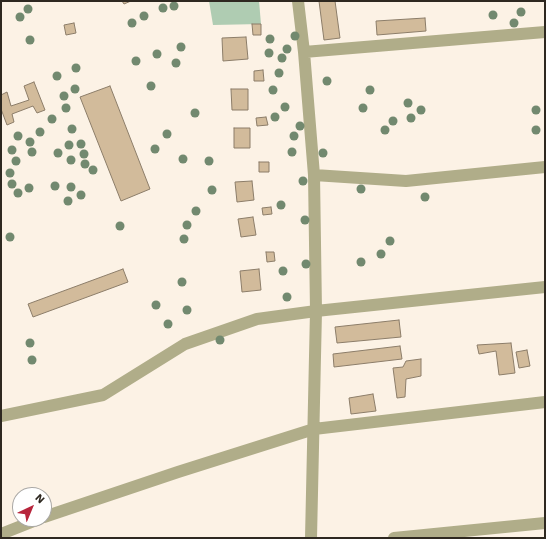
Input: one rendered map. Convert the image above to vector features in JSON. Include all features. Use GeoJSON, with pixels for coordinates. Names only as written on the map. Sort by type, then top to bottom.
{"type":"FeatureCollection","features":[{"type":"Feature","properties":{"kind":"street"},"geometry":{"type":"LineString","coordinates":[[298,1],[304,52],[314,175],[316,311],[311,538]]}},
{"type":"Feature","properties":{"kind":"street"},"geometry":{"type":"LineString","coordinates":[[304,52],[545,32]]}},
{"type":"Feature","properties":{"kind":"street"},"geometry":{"type":"LineString","coordinates":[[314,175],[406,181],[545,167]]}},
{"type":"Feature","properties":{"kind":"street"},"geometry":{"type":"LineString","coordinates":[[1,416],[104,395],[185,344],[257,319],[316,311],[545,287]]}},
{"type":"Feature","properties":{"kind":"street"},"geometry":{"type":"LineString","coordinates":[[52,514],[178,472],[314,429],[545,402]]}},
{"type":"Feature","properties":{"kind":"street"},"geometry":{"type":"LineString","coordinates":[[394,538],[545,523]]}},
{"type":"Feature","properties":{"kind":"street"},"geometry":{"type":"LineString","coordinates":[[1,534],[19,527]]}},
{"type":"Feature","properties":{"kind":"green space"},"geometry":{"type":"Polygon","coordinates":[[[209,1],[259,1],[261,24],[213,25],[209,1]]]}},
{"type":"Feature","properties":{"kind":"building"},"geometry":{"type":"Polygon","coordinates":[[[122,1],[131,1],[124,4],[122,1]]]}},
{"type":"Feature","properties":{"kind":"building"},"geometry":{"type":"Polygon","coordinates":[[[319,1],[335,1],[340,38],[324,40],[319,1]]]}},
{"type":"Feature","properties":{"kind":"building"},"geometry":{"type":"Polygon","coordinates":[[[425,18],[426,31],[377,35],[376,21],[425,18]]]}},
{"type":"Feature","properties":{"kind":"building"},"geometry":{"type":"Polygon","coordinates":[[[74,23],[76,33],[66,35],[64,25],[74,23]]]}},
{"type":"Feature","properties":{"kind":"building"},"geometry":{"type":"Polygon","coordinates":[[[252,24],[261,24],[261,35],[253,35],[252,24]]]}},
{"type":"Feature","properties":{"kind":"building"},"geometry":{"type":"Polygon","coordinates":[[[246,37],[248,59],[223,61],[222,38],[246,37]]]}},
{"type":"Feature","properties":{"kind":"building"},"geometry":{"type":"Polygon","coordinates":[[[263,70],[264,81],[254,81],[254,71],[263,70]]]}},
{"type":"Feature","properties":{"kind":"building"},"geometry":{"type":"Polygon","coordinates":[[[34,82],[45,110],[37,113],[33,106],[12,114],[14,122],[7,125],[1,109],[1,95],[7,92],[11,106],[29,100],[24,86],[34,82]]]}},
{"type":"Feature","properties":{"kind":"building"},"geometry":{"type":"Polygon","coordinates":[[[110,86],[150,189],[121,201],[80,97],[110,86]]]}},
{"type":"Feature","properties":{"kind":"building"},"geometry":{"type":"Polygon","coordinates":[[[231,89],[248,89],[248,110],[232,110],[231,89]]]}},
{"type":"Feature","properties":{"kind":"building"},"geometry":{"type":"Polygon","coordinates":[[[266,117],[268,125],[257,126],[256,118],[266,117]]]}},
{"type":"Feature","properties":{"kind":"building"},"geometry":{"type":"Polygon","coordinates":[[[234,128],[250,128],[250,148],[234,148],[234,128]]]}},
{"type":"Feature","properties":{"kind":"building"},"geometry":{"type":"Polygon","coordinates":[[[259,162],[269,162],[269,172],[259,172],[259,162]]]}},
{"type":"Feature","properties":{"kind":"building"},"geometry":{"type":"Polygon","coordinates":[[[252,181],[254,200],[237,202],[235,182],[252,181]]]}},
{"type":"Feature","properties":{"kind":"building"},"geometry":{"type":"Polygon","coordinates":[[[271,207],[272,214],[263,215],[262,208],[271,207]]]}},
{"type":"Feature","properties":{"kind":"building"},"geometry":{"type":"Polygon","coordinates":[[[253,217],[256,235],[241,237],[238,219],[253,217]]]}},
{"type":"Feature","properties":{"kind":"building"},"geometry":{"type":"Polygon","coordinates":[[[266,252],[274,252],[275,261],[267,262],[266,252]]]}},
{"type":"Feature","properties":{"kind":"building"},"geometry":{"type":"Polygon","coordinates":[[[123,269],[128,282],[33,317],[28,304],[123,269]]]}},
{"type":"Feature","properties":{"kind":"building"},"geometry":{"type":"Polygon","coordinates":[[[259,269],[261,290],[242,292],[240,271],[259,269]]]}},
{"type":"Feature","properties":{"kind":"building"},"geometry":{"type":"Polygon","coordinates":[[[399,320],[401,337],[337,343],[335,327],[399,320]]]}},
{"type":"Feature","properties":{"kind":"building"},"geometry":{"type":"Polygon","coordinates":[[[511,343],[515,373],[499,375],[496,351],[479,354],[477,345],[511,343]]]}},
{"type":"Feature","properties":{"kind":"building"},"geometry":{"type":"Polygon","coordinates":[[[400,346],[402,359],[334,367],[333,354],[400,346]]]}},
{"type":"Feature","properties":{"kind":"building"},"geometry":{"type":"Polygon","coordinates":[[[527,350],[530,366],[519,368],[516,352],[527,350]]]}},
{"type":"Feature","properties":{"kind":"building"},"geometry":{"type":"Polygon","coordinates":[[[421,359],[421,376],[406,379],[405,397],[397,398],[393,368],[403,367],[406,361],[421,359]]]}},
{"type":"Feature","properties":{"kind":"building"},"geometry":{"type":"Polygon","coordinates":[[[373,394],[376,411],[351,414],[349,398],[373,394]]]}}]}
